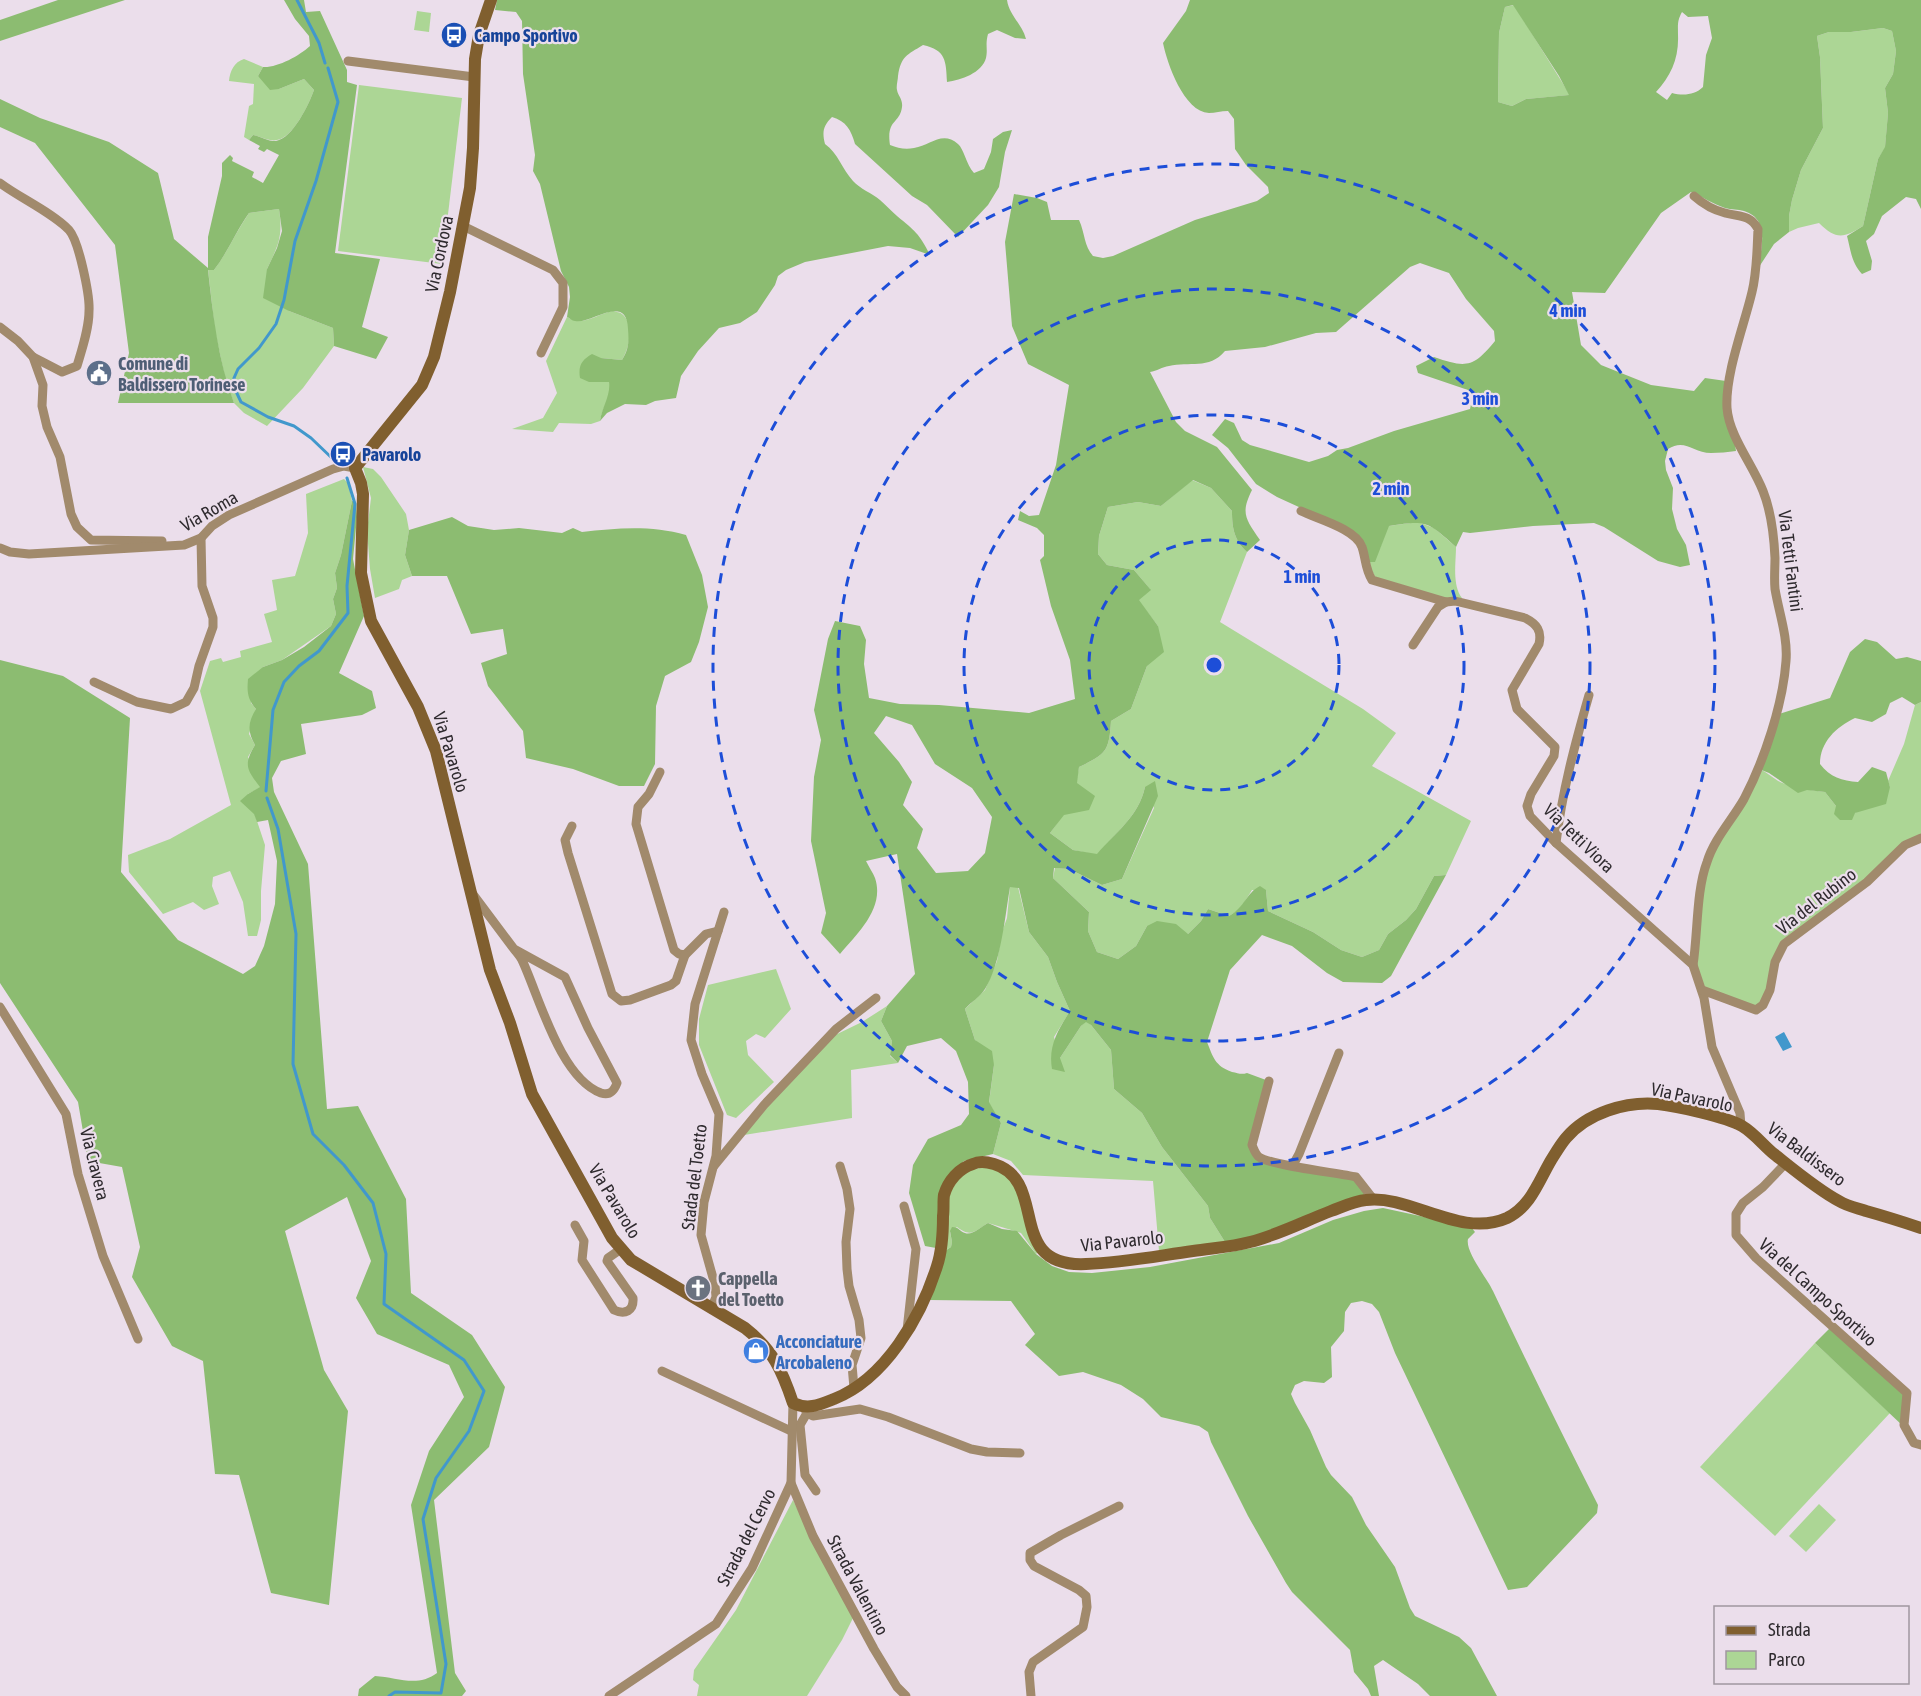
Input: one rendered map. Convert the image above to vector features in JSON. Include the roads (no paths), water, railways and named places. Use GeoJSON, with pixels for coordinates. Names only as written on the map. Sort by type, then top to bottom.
{"type":"FeatureCollection","features":[{"type":"Feature","properties":{"kind":"street","name":"Via Cordova"},"geometry":{"type":"LineString","coordinates":[[355,468],[407,405],[428,372],[446,306],[463,226],[473,148],[477,46],[490,0]]}},
{"type":"Feature","properties":{"kind":"street"},"geometry":{"type":"LineString","coordinates":[[348,62],[474,77]]}},
{"type":"Feature","properties":{"kind":"street"},"geometry":{"type":"LineString","coordinates":[[0,183],[59,221],[70,231],[76,240],[89,312],[77,366],[62,372],[33,357],[0,327]]}},
{"type":"Feature","properties":{"kind":"street","name":"Via Tetti Fantini"},"geometry":{"type":"LineString","coordinates":[[1693,965],[1702,879],[1706,862],[1753,780],[1775,722],[1786,660],[1775,587],[1775,556],[1770,513],[1763,490],[1736,437],[1727,410],[1731,376],[1753,289],[1758,229],[1755,222],[1749,218],[1715,209],[1694,196]]}},
{"type":"Feature","properties":{"kind":"street"},"geometry":{"type":"LineString","coordinates":[[463,226],[553,270],[563,284],[562,307],[541,353]]}},
{"type":"Feature","properties":{"kind":"street"},"geometry":{"type":"LineString","coordinates":[[33,357],[43,385],[42,406],[47,427],[60,457],[71,514],[77,527],[92,540],[169,541],[184,545]]}},
{"type":"Feature","properties":{"kind":"street","name":"Via Roma"},"geometry":{"type":"LineString","coordinates":[[0,548],[10,552],[29,554],[184,545],[201,538],[212,526],[229,515],[333,469],[344,466],[355,468]]}},
{"type":"Feature","properties":{"kind":"street","name":"Via Pavarolo"},"geometry":{"type":"LineString","coordinates":[[355,468],[363,494],[361,573],[371,621],[418,706],[436,752],[490,970],[510,1023],[532,1094],[612,1238],[621,1249],[631,1260],[745,1328],[771,1352],[801,1408],[818,1406],[836,1399],[864,1383],[892,1354],[915,1318],[938,1265],[943,1231],[944,1196],[952,1179],[961,1170],[975,1163],[988,1163],[1003,1168],[1016,1178],[1026,1198],[1029,1224],[1039,1247],[1049,1257],[1072,1265],[1113,1263],[1251,1242],[1368,1199],[1391,1201],[1455,1220],[1482,1223],[1505,1219],[1531,1199],[1565,1138],[1582,1123],[1600,1114],[1636,1104],[1658,1104],[1702,1113],[1742,1126]]}},
{"type":"Feature","properties":{"kind":"street"},"geometry":{"type":"LineString","coordinates":[[1301,511],[1352,534],[1362,545],[1365,569],[1372,579],[1446,602]]}},
{"type":"Feature","properties":{"kind":"street"},"geometry":{"type":"LineString","coordinates":[[94,682],[137,702],[171,708],[186,702],[194,688],[213,627],[213,618],[202,586],[201,538]]}},
{"type":"Feature","properties":{"kind":"street","name":"Via Tetti Viora"},"geometry":{"type":"LineString","coordinates":[[1446,602],[1455,601],[1525,618],[1539,628],[1541,636],[1539,644],[1512,690],[1517,709],[1555,747],[1554,756],[1531,794],[1527,807],[1530,816],[1556,843],[1693,965]]}},
{"type":"Feature","properties":{"kind":"street"},"geometry":{"type":"LineString","coordinates":[[1413,645],[1438,607],[1446,602]]}},
{"type":"Feature","properties":{"kind":"street"},"geometry":{"type":"LineString","coordinates":[[1556,843],[1560,807],[1589,695]]}},
{"type":"Feature","properties":{"kind":"street"},"geometry":{"type":"LineString","coordinates":[[660,772],[649,794],[638,807],[636,824],[674,950],[686,955]]}},
{"type":"Feature","properties":{"kind":"street"},"geometry":{"type":"LineString","coordinates":[[572,826],[565,840],[568,853],[612,994],[621,1001],[630,1000],[671,984],[675,981],[686,955],[706,934],[718,932]]}},
{"type":"Feature","properties":{"kind":"street","name":"Via del Rubino"},"geometry":{"type":"LineString","coordinates":[[1702,990],[1756,1010],[1763,1005],[1770,990],[1775,962],[1784,944],[1867,882],[1905,845],[1921,838]]}},
{"type":"Feature","properties":{"kind":"street"},"geometry":{"type":"LineString","coordinates":[[470,891],[514,949],[521,957],[543,1013],[569,1064],[586,1084],[603,1094],[610,1094],[615,1090],[617,1083],[614,1074],[588,1028],[565,977],[514,949]]}},
{"type":"Feature","properties":{"kind":"street","name":"Stada del Toetto"},"geometry":{"type":"LineString","coordinates":[[711,1309],[716,1297],[715,1285],[701,1235],[704,1202],[716,1156],[719,1114],[702,1074],[692,1040],[695,1004],[724,912]]}},
{"type":"Feature","properties":{"kind":"street"},"geometry":{"type":"LineString","coordinates":[[1693,965],[1702,990],[1712,1047],[1740,1113],[1742,1126]]}},
{"type":"Feature","properties":{"kind":"street"},"geometry":{"type":"LineString","coordinates":[[713,1168],[764,1105],[836,1029],[876,998]]}},
{"type":"Feature","properties":{"kind":"street","name":"Via Cravera"},"geometry":{"type":"LineString","coordinates":[[0,1008],[66,1114],[78,1174],[103,1257],[138,1339]]}},
{"type":"Feature","properties":{"kind":"street"},"geometry":{"type":"LineString","coordinates":[[1293,1165],[1339,1053]]}},
{"type":"Feature","properties":{"kind":"street"},"geometry":{"type":"LineString","coordinates":[[1269,1080],[1252,1145],[1260,1158],[1274,1163],[1356,1177],[1374,1200]]}},
{"type":"Feature","properties":{"kind":"street","name":"Via Baldissero"},"geometry":{"type":"LineString","coordinates":[[1742,1126],[1786,1163],[1840,1202],[1921,1228]]}},
{"type":"Feature","properties":{"kind":"street","name":"Via del Campo Sportivo"},"geometry":{"type":"LineString","coordinates":[[1786,1163],[1763,1187],[1743,1203],[1736,1214],[1736,1235],[1756,1258],[1907,1393],[1904,1425],[1914,1443],[1921,1444]]}},
{"type":"Feature","properties":{"kind":"street"},"geometry":{"type":"LineString","coordinates":[[840,1166],[850,1209],[846,1242],[849,1286],[860,1320],[861,1338],[852,1365],[854,1388]]}},
{"type":"Feature","properties":{"kind":"street"},"geometry":{"type":"LineString","coordinates":[[904,1206],[916,1249],[906,1332]]}},
{"type":"Feature","properties":{"kind":"street"},"geometry":{"type":"LineString","coordinates":[[575,1225],[584,1241],[582,1260],[614,1310],[628,1312],[632,1307],[633,1298],[607,1261],[621,1249]]}},
{"type":"Feature","properties":{"kind":"street"},"geometry":{"type":"LineString","coordinates":[[662,1371],[791,1431]]}},
{"type":"Feature","properties":{"kind":"street"},"geometry":{"type":"LineString","coordinates":[[801,1408],[813,1416],[860,1409],[888,1417],[971,1449],[1020,1453]]}},
{"type":"Feature","properties":{"kind":"street"},"geometry":{"type":"LineString","coordinates":[[801,1408],[800,1425],[805,1475],[816,1491]]}},
{"type":"Feature","properties":{"kind":"street","name":"Strada del Cervo"},"geometry":{"type":"LineString","coordinates":[[609,1696],[716,1624],[752,1568],[791,1484],[791,1431],[801,1408]]}},
{"type":"Feature","properties":{"kind":"street","name":"Strada Valentino"},"geometry":{"type":"LineString","coordinates":[[791,1484],[813,1536],[874,1649],[897,1688],[906,1696]]}},
{"type":"Feature","properties":{"kind":"street"},"geometry":{"type":"LineString","coordinates":[[1031,1696],[1029,1672],[1033,1662],[1083,1627],[1087,1607],[1086,1596],[1034,1566],[1030,1560],[1030,1553],[1119,1506]]}},
{"type":"Feature","properties":{"kind":"water"},"geometry":{"type":"Polygon","coordinates":[[[1784,1032],[1792,1047],[1783,1051],[1775,1037],[1784,1032]]]}},
{"type":"Feature","properties":{"kind":"waterway"},"geometry":{"type":"LineString","coordinates":[[297,0],[319,43],[325,63]]}},
{"type":"Feature","properties":{"kind":"waterway"},"geometry":{"type":"LineString","coordinates":[[328,68],[338,102],[316,181],[295,241],[284,300],[276,324],[259,348],[238,369],[234,378],[234,387],[241,402],[268,417],[294,426],[311,438],[335,461]]}},
{"type":"Feature","properties":{"kind":"waterway"},"geometry":{"type":"LineString","coordinates":[[266,791],[273,710],[284,682],[299,666],[319,651],[348,613],[347,586],[355,504],[347,478]]}},
{"type":"Feature","properties":{"kind":"waterway"},"geometry":{"type":"LineString","coordinates":[[267,798],[278,829],[296,934],[293,1064],[313,1134],[344,1165],[373,1203],[386,1254],[384,1304],[464,1360],[484,1391],[469,1431],[436,1478],[423,1519],[446,1664],[441,1693],[395,1692],[389,1696]]}},
{"type":"Feature","properties":{"kind":"place","name":"Campo Sportivo"},"geometry":{"type":"Point","coordinates":[454,35]}},
{"type":"Feature","properties":{"kind":"place","name":"Comune di Baldissero Torinese"},"geometry":{"type":"Point","coordinates":[99,373]}},
{"type":"Feature","properties":{"kind":"place","name":"Pavarolo"},"geometry":{"type":"Point","coordinates":[343,454]}},
{"type":"Feature","properties":{"kind":"place","name":"Cappella del Toetto"},"geometry":{"type":"Point","coordinates":[698,1288]}},
{"type":"Feature","properties":{"kind":"place","name":"Acconciature Arcobaleno"},"geometry":{"type":"Point","coordinates":[756,1351]}}]}
